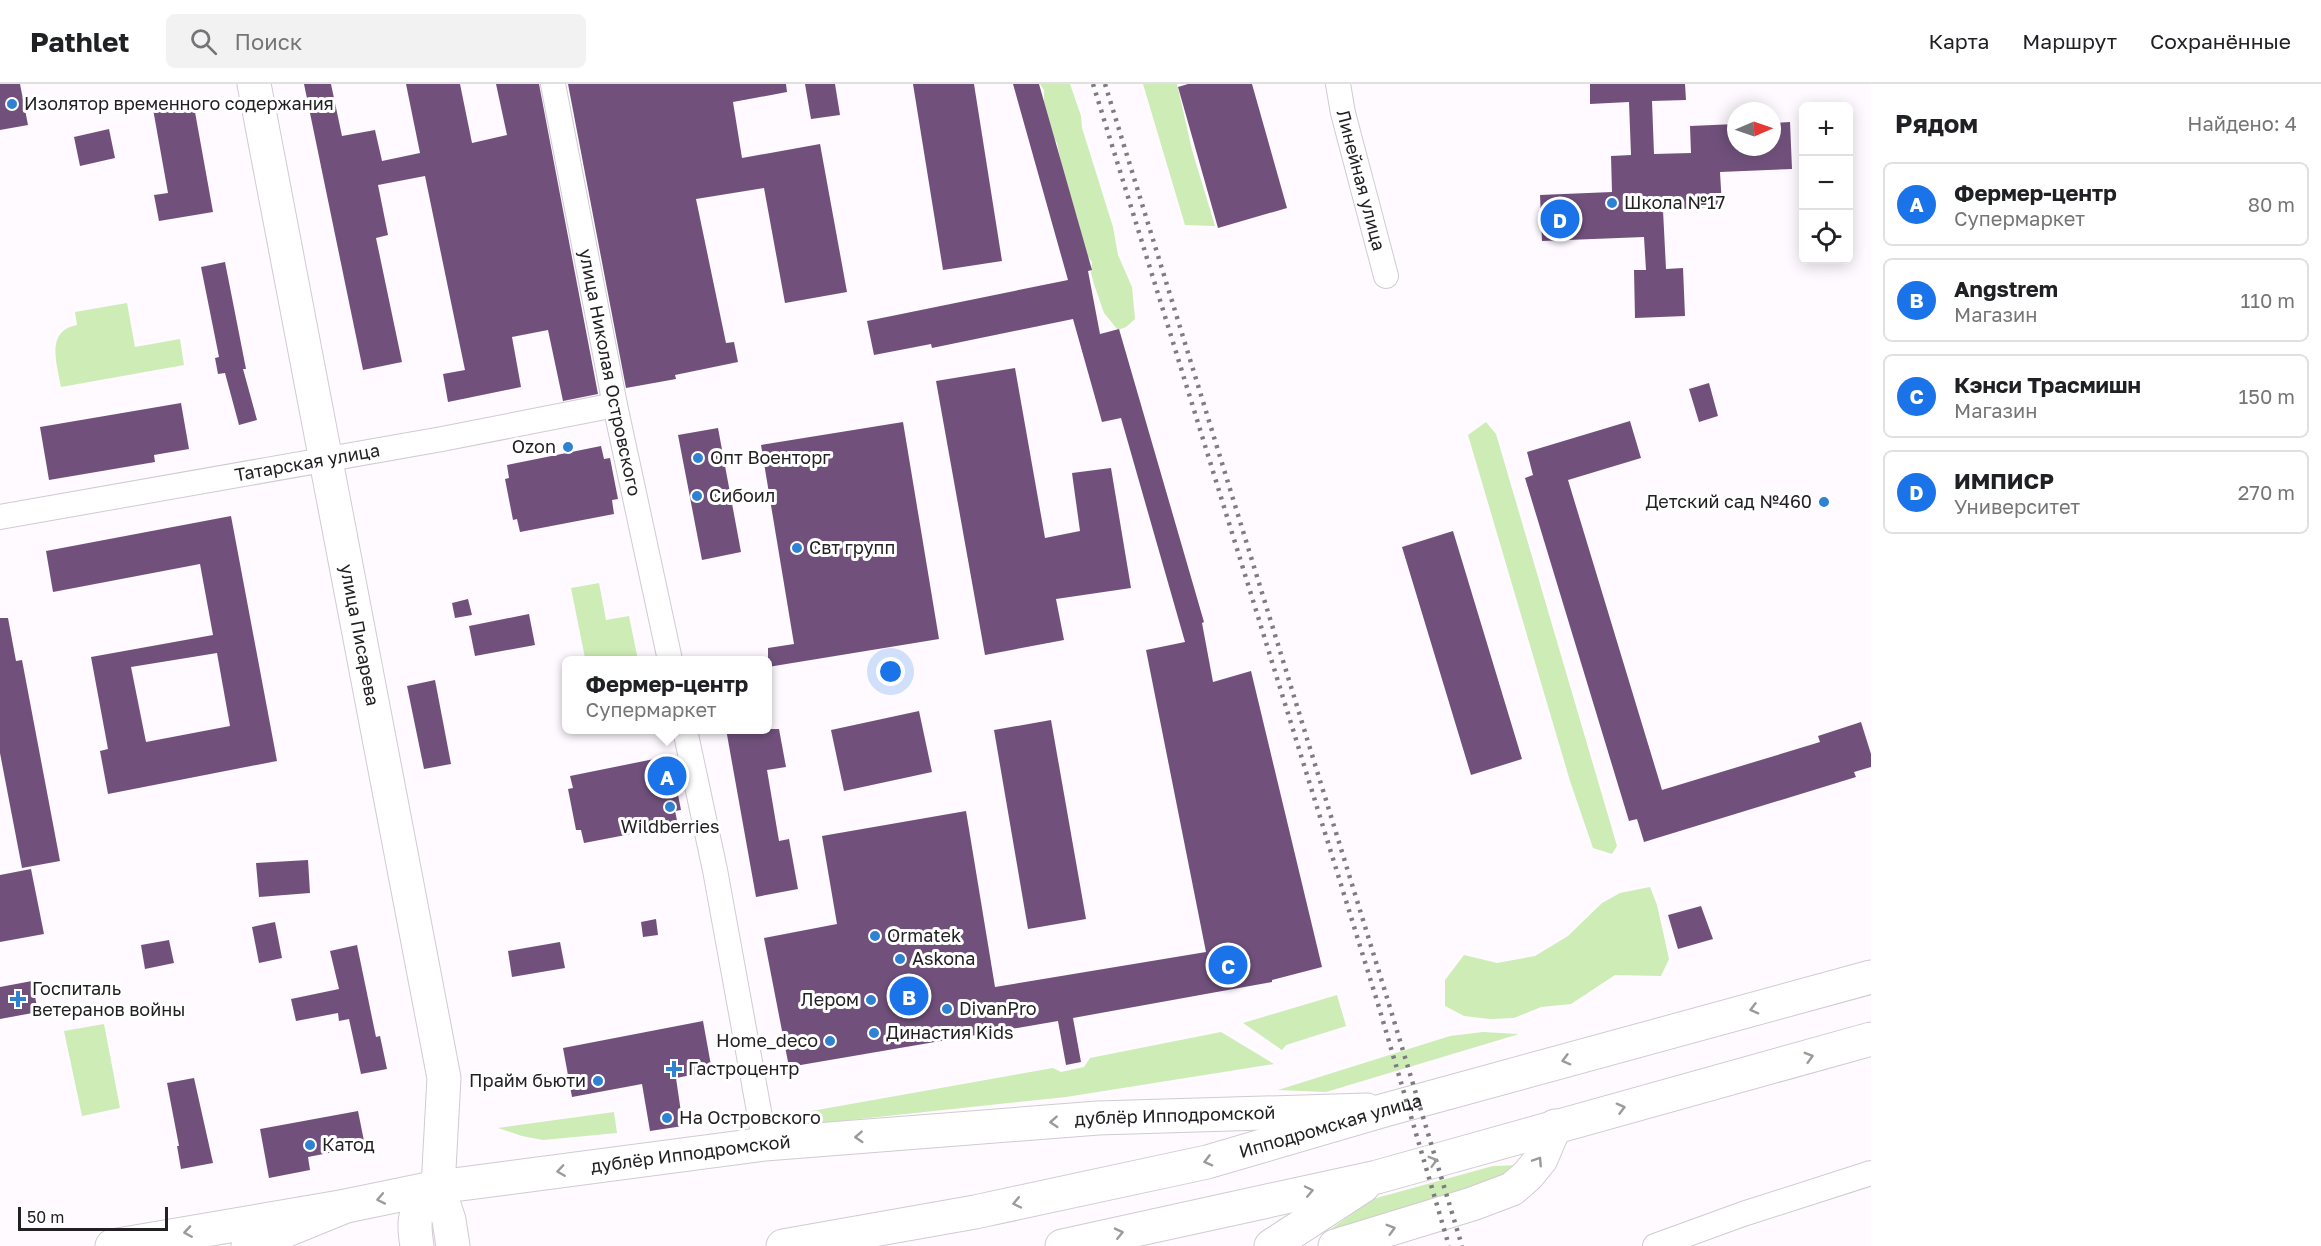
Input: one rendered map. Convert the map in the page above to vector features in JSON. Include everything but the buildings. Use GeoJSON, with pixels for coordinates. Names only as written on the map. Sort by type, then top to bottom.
{"type":"FeatureCollection","features":[{"type":"Feature","properties":{"kind":"main road","name":"улица Писарева"},"geometry":{"type":"LineString","coordinates":[[254,84],[444,1078],[438,1187],[449,1220],[453,1246]]}},
{"type":"Feature","properties":{"kind":"main road","name":"Ипподромская улица"},"geometry":{"type":"LineString","coordinates":[[783,1246],[975,1212],[1207,1162],[1385,1110],[1871,977]]}},
{"type":"Feature","properties":{"kind":"main road"},"geometry":{"type":"LineString","coordinates":[[1062,1246],[1377,1177],[1871,1039]]}},
{"type":"Feature","properties":{"kind":"main road","name":"дублёр Ипподромской"},"geometry":{"type":"LineString","coordinates":[[112,1246],[346,1206],[438,1187],[765,1144],[1098,1118],[1385,1110]]}},
{"type":"Feature","properties":{"kind":"main road"},"geometry":{"type":"LineString","coordinates":[[1335,1246],[1462,1207],[1512,1189],[1541,1159],[1555,1126]]}},
{"type":"Feature","properties":{"kind":"main road"},"geometry":{"type":"LineString","coordinates":[[1271,1246],[1377,1177]]}},
{"type":"Feature","properties":{"kind":"main road"},"geometry":{"type":"LineString","coordinates":[[417,1246],[414,1226],[418,1207],[438,1187]]}},
{"type":"Feature","properties":{"kind":"main road"},"geometry":{"type":"LineString","coordinates":[[249,1246],[346,1206]]}},
{"type":"Feature","properties":{"kind":"street","name":"улица Николая Островского"},"geometry":{"type":"LineString","coordinates":[[553,84],[615,405],[669,656]]}},
{"type":"Feature","properties":{"kind":"street","name":"Линейная улица"},"geometry":{"type":"LineString","coordinates":[[1338,84],[1343,113],[1386,276]]}},
{"type":"Feature","properties":{"kind":"street","name":"Татарская улица"},"geometry":{"type":"LineString","coordinates":[[0,517],[442,439],[615,405]]}},
{"type":"Feature","properties":{"kind":"street"},"geometry":{"type":"LineString","coordinates":[[686,734],[715,870],[765,1144]]}},
{"type":"Feature","properties":{"kind":"street"},"geometry":{"type":"LineString","coordinates":[[1655,1246],[1743,1214],[1871,1173]]}},
{"type":"Feature","properties":{"kind":"green space"},"geometry":{"type":"Polygon","coordinates":[[[1040,84],[1070,84],[1081,116],[1082,128],[1113,227],[1118,255],[1132,287],[1135,319],[1126,327],[1118,330],[1104,313],[1094,284],[1091,273],[1092,262],[1086,254],[1077,217],[1066,188],[1057,143],[1050,132],[1044,113],[1044,90],[1040,84]]]}},
{"type":"Feature","properties":{"kind":"green space"},"geometry":{"type":"Polygon","coordinates":[[[1143,84],[1177,84],[1192,150],[1215,226],[1185,225],[1143,84]]]}},
{"type":"Feature","properties":{"kind":"green space"},"geometry":{"type":"Polygon","coordinates":[[[127,303],[135,347],[180,339],[184,365],[61,387],[56,359],[57,341],[60,334],[67,328],[77,325],[75,312],[127,303]]]}},
{"type":"Feature","properties":{"kind":"green space"},"geometry":{"type":"Polygon","coordinates":[[[1486,422],[1496,434],[1617,846],[1612,854],[1593,848],[1570,781],[1468,435],[1486,422]]]}},
{"type":"Feature","properties":{"kind":"green space"},"geometry":{"type":"Polygon","coordinates":[[[599,583],[606,620],[629,616],[637,656],[585,656],[571,588],[599,583]]]}},
{"type":"Feature","properties":{"kind":"green space"},"geometry":{"type":"Polygon","coordinates":[[[1650,887],[1657,905],[1669,959],[1661,976],[1615,975],[1571,1004],[1541,1007],[1514,1018],[1490,1019],[1464,1016],[1445,1006],[1445,980],[1464,955],[1497,963],[1535,956],[1568,936],[1602,903],[1620,893],[1650,887]]]}},
{"type":"Feature","properties":{"kind":"green space"},"geometry":{"type":"Polygon","coordinates":[[[1337,995],[1346,1026],[1286,1045],[1282,1050],[1243,1023],[1337,995]]]}},
{"type":"Feature","properties":{"kind":"green space"},"geometry":{"type":"Polygon","coordinates":[[[104,1024],[120,1108],[82,1116],[64,1031],[104,1024]]]}},
{"type":"Feature","properties":{"kind":"green space"},"geometry":{"type":"Polygon","coordinates":[[[1221,1032],[1274,1064],[1066,1097],[812,1124],[789,1115],[1053,1068],[1061,1072],[1084,1067],[1090,1058],[1221,1032]]]}},
{"type":"Feature","properties":{"kind":"green space"},"geometry":{"type":"Polygon","coordinates":[[[1483,1032],[1519,1034],[1326,1092],[1278,1090],[1450,1036],[1483,1032]]]}},
{"type":"Feature","properties":{"kind":"green space"},"geometry":{"type":"Polygon","coordinates":[[[614,1112],[617,1133],[543,1140],[498,1128],[614,1112]]]}},
{"type":"Feature","properties":{"kind":"green space"},"geometry":{"type":"Polygon","coordinates":[[[1522,1165],[1491,1182],[1328,1231],[1373,1199],[1493,1166],[1522,1165]]]}},
{"type":"Feature","properties":{"kind":"railway"},"geometry":{"type":"LineString","coordinates":[[1093,84],[1378,1004],[1449,1246]]}},
{"type":"Feature","properties":{"kind":"railway"},"geometry":{"type":"LineString","coordinates":[[1105,84],[1462,1246]]}},
{"type":"Feature","properties":{"kind":"place","name":"Изолятор временного содержания"},"geometry":{"type":"Point","coordinates":[12,104]}},
{"type":"Feature","properties":{"kind":"place","name":"Школа №17"},"geometry":{"type":"Point","coordinates":[1612,203]}},
{"type":"Feature","properties":{"kind":"place","name":"ИМПИСР"},"geometry":{"type":"Point","coordinates":[1560,219]}},
{"type":"Feature","properties":{"kind":"place","name":"Ozon"},"geometry":{"type":"Point","coordinates":[568,447]}},
{"type":"Feature","properties":{"kind":"place","name":"Опт Военторг"},"geometry":{"type":"Point","coordinates":[698,458]}},
{"type":"Feature","properties":{"kind":"place","name":"Сибоил"},"geometry":{"type":"Point","coordinates":[697,496]}},
{"type":"Feature","properties":{"kind":"place","name":"Детский сад №460"},"geometry":{"type":"Point","coordinates":[1824,502]}},
{"type":"Feature","properties":{"kind":"place","name":"Свт групп"},"geometry":{"type":"Point","coordinates":[797,548]}},
{"type":"Feature","properties":{"kind":"place","name":"Фермер-центр"},"geometry":{"type":"Point","coordinates":[667,776]}},
{"type":"Feature","properties":{"kind":"place","name":"Wildberries"},"geometry":{"type":"Point","coordinates":[670,807]}},
{"type":"Feature","properties":{"kind":"place","name":"Ormatek"},"geometry":{"type":"Point","coordinates":[875,936]}},
{"type":"Feature","properties":{"kind":"place","name":"Askona"},"geometry":{"type":"Point","coordinates":[900,959]}},
{"type":"Feature","properties":{"kind":"place","name":"Кэнси Трасмишн"},"geometry":{"type":"Point","coordinates":[1228,965]}},
{"type":"Feature","properties":{"kind":"place","name":"Angstrem"},"geometry":{"type":"Point","coordinates":[909,996]}},
{"type":"Feature","properties":{"kind":"place","name":"Госпиталь ветеранов войны"},"geometry":{"type":"Point","coordinates":[18,999]}},
{"type":"Feature","properties":{"kind":"place","name":"Лером"},"geometry":{"type":"Point","coordinates":[871,1000]}},
{"type":"Feature","properties":{"kind":"place","name":"DivanPro"},"geometry":{"type":"Point","coordinates":[947,1009]}},
{"type":"Feature","properties":{"kind":"place","name":"Династия Kids"},"geometry":{"type":"Point","coordinates":[874,1033]}},
{"type":"Feature","properties":{"kind":"place","name":"Home_deco"},"geometry":{"type":"Point","coordinates":[830,1041]}},
{"type":"Feature","properties":{"kind":"place","name":"Гастроцентр"},"geometry":{"type":"Point","coordinates":[674,1069]}},
{"type":"Feature","properties":{"kind":"place","name":"Прайм бьюти"},"geometry":{"type":"Point","coordinates":[598,1081]}},
{"type":"Feature","properties":{"kind":"place","name":"На Островского"},"geometry":{"type":"Point","coordinates":[667,1118]}},
{"type":"Feature","properties":{"kind":"place","name":"Катод"},"geometry":{"type":"Point","coordinates":[310,1145]}}]}
